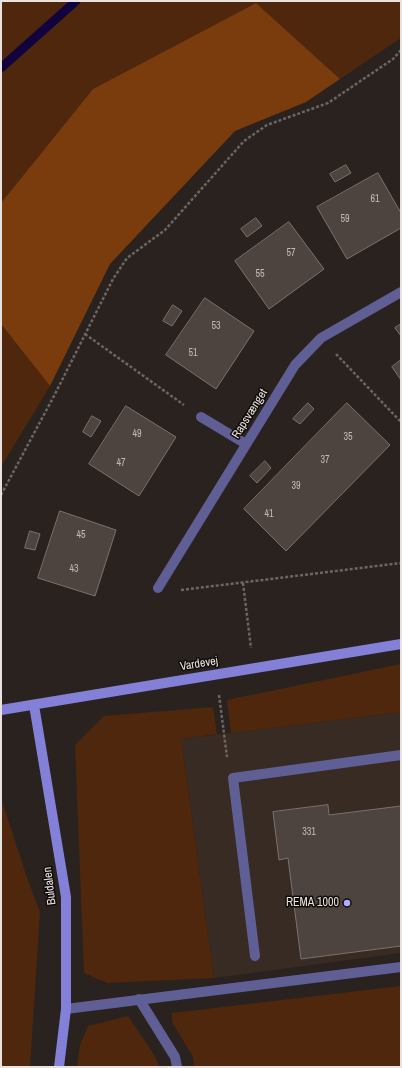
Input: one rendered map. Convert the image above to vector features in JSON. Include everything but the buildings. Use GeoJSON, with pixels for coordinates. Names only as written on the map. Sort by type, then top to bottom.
{"type":"FeatureCollection","features":[{"type":"Feature","properties":{"kind":"street","name":"Rapsvænget"},"geometry":{"type":"LineString","coordinates":[[158,588],[295,365],[321,338],[401,292]]}},
{"type":"Feature","properties":{"kind":"street"},"geometry":{"type":"LineString","coordinates":[[201,417],[246,444]]}},
{"type":"Feature","properties":{"kind":"street","name":"Vardevej"},"geometry":{"type":"LineString","coordinates":[[1,710],[401,644]]}},
{"type":"Feature","properties":{"kind":"street","name":"Buldalen"},"geometry":{"type":"LineString","coordinates":[[34,705],[66,896],[66,1009],[59,1067]]}},
{"type":"Feature","properties":{"kind":"street"},"geometry":{"type":"LineString","coordinates":[[255,956],[233,778],[401,755]]}},
{"type":"Feature","properties":{"kind":"street"},"geometry":{"type":"LineString","coordinates":[[66,1009],[401,967]]}},
{"type":"Feature","properties":{"kind":"street"},"geometry":{"type":"LineString","coordinates":[[139,999],[175,1057],[177,1067]]}},
{"type":"Feature","properties":{"kind":"path"},"geometry":{"type":"LineString","coordinates":[[1,495],[55,394],[113,279],[127,258],[165,230],[244,141],[267,125],[328,103],[393,59],[401,50]]}},
{"type":"Feature","properties":{"kind":"path"},"geometry":{"type":"LineString","coordinates":[[85,334],[201,417]]}},
{"type":"Feature","properties":{"kind":"path"},"geometry":{"type":"LineString","coordinates":[[321,338],[401,422]]}},
{"type":"Feature","properties":{"kind":"path"},"geometry":{"type":"LineString","coordinates":[[158,588],[176,591],[401,563]]}},
{"type":"Feature","properties":{"kind":"path"},"geometry":{"type":"LineString","coordinates":[[243,583],[254,668]]}},
{"type":"Feature","properties":{"kind":"path"},"geometry":{"type":"LineString","coordinates":[[216,674],[228,769],[233,778]]}},
{"type":"Feature","properties":{"kind":"shaded area"},"geometry":{"type":"Polygon","coordinates":[[[1,1],[401,1],[401,38],[340,79],[256,3],[93,89],[1,203],[1,1]]]}},
{"type":"Feature","properties":{"kind":"shaded area"},"geometry":{"type":"Polygon","coordinates":[[[256,3],[340,79],[306,102],[235,131],[110,264],[50,386],[1,324],[1,203],[93,89],[256,3]]]}},
{"type":"Feature","properties":{"kind":"shaded area"},"geometry":{"type":"Polygon","coordinates":[[[1,324],[50,386],[1,467],[1,324]]]}},
{"type":"Feature","properties":{"kind":"shaded area"},"geometry":{"type":"Polygon","coordinates":[[[401,664],[401,712],[231,733],[227,700],[401,664]]]}},
{"type":"Feature","properties":{"kind":"shaded area"},"geometry":{"type":"Polygon","coordinates":[[[213,707],[217,734],[181,739],[214,978],[107,983],[84,973],[75,745],[104,716],[213,707]]]}},
{"type":"Feature","properties":{"kind":"shaded area"},"geometry":{"type":"Polygon","coordinates":[[[401,712],[401,953],[214,978],[181,739],[401,712]]]}},
{"type":"Feature","properties":{"kind":"shaded area"},"geometry":{"type":"Polygon","coordinates":[[[1,798],[26,875],[40,912],[30,1067],[1,1067],[1,798]]]}},
{"type":"Feature","properties":{"kind":"shaded area"},"geometry":{"type":"Polygon","coordinates":[[[401,986],[401,1067],[194,1067],[193,1057],[172,1022],[172,1013],[401,986]]]}},
{"type":"Feature","properties":{"kind":"shaded area"},"geometry":{"type":"Polygon","coordinates":[[[128,1016],[153,1053],[160,1067],[77,1067],[80,1045],[88,1026],[128,1016]]]}},
{"type":"Feature","properties":{"kind":"waterway"},"geometry":{"type":"LineString","coordinates":[[1,68],[76,1]]}},
{"type":"Feature","properties":{"kind":"place","name":"REMA 1000"},"geometry":{"type":"Point","coordinates":[347,903]}}]}
